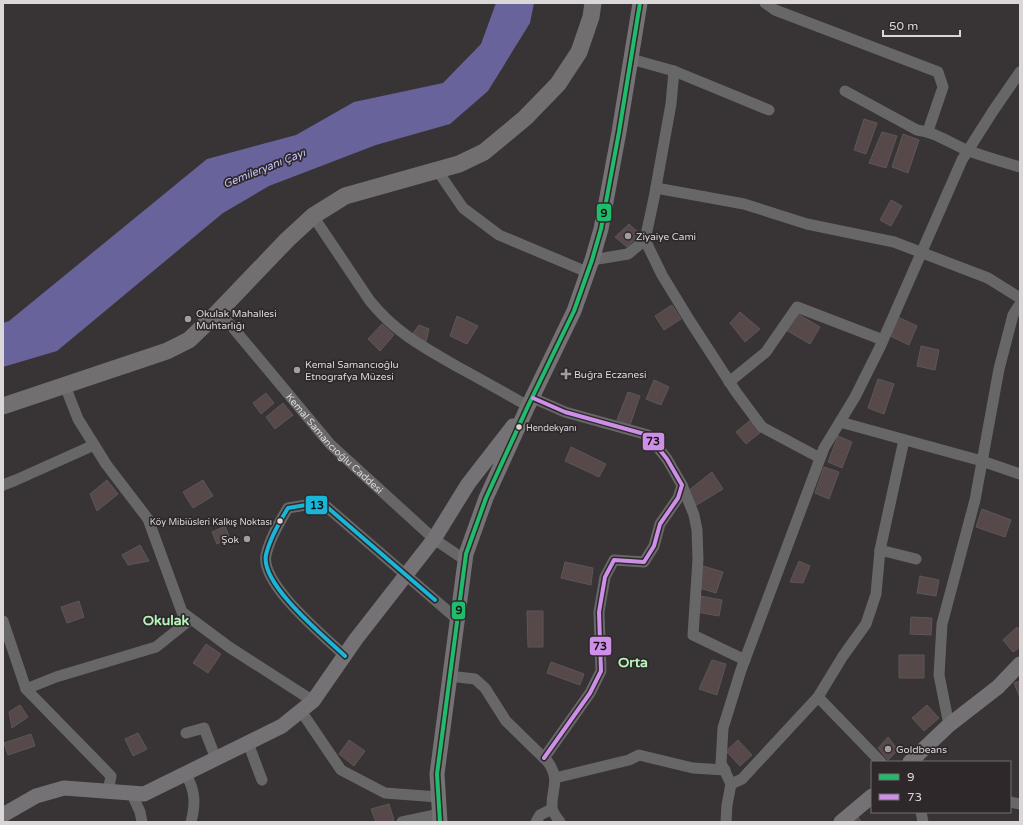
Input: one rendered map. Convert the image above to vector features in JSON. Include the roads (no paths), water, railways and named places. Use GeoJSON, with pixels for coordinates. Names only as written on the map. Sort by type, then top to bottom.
{"type":"FeatureCollection","features":[{"type":"Feature","properties":{"kind":"main road"},"geometry":{"type":"LineString","coordinates":[[3,406],[167,351],[189,340],[287,240],[313,216],[345,196],[459,164],[484,152],[525,118],[558,84],[579,52],[591,18],[594,3]]}},
{"type":"Feature","properties":{"kind":"street"},"geometry":{"type":"LineString","coordinates":[[402,822],[440,818],[437,774],[466,554],[486,498],[574,311],[589,266],[604,214],[620,132],[640,3]]}},
{"type":"Feature","properties":{"kind":"street"},"geometry":{"type":"LineString","coordinates":[[765,3],[775,10],[938,72],[943,87],[928,131]]}},
{"type":"Feature","properties":{"kind":"street"},"geometry":{"type":"LineString","coordinates":[[631,59],[674,71],[769,110]]}},
{"type":"Feature","properties":{"kind":"street"},"geometry":{"type":"LineString","coordinates":[[674,71],[671,104],[645,240],[662,275],[729,382],[762,427],[820,458]]}},
{"type":"Feature","properties":{"kind":"street"},"geometry":{"type":"LineString","coordinates":[[726,822],[727,805],[732,784],[721,762],[723,728],[745,660],[820,458],[824,448],[855,397],[883,340],[962,160],[992,111],[1020,72]]}},
{"type":"Feature","properties":{"kind":"street"},"geometry":{"type":"LineString","coordinates":[[844,91],[917,130],[928,131],[968,151],[1020,167]]}},
{"type":"Feature","properties":{"kind":"street"},"geometry":{"type":"LineString","coordinates":[[437,170],[463,208],[499,235],[589,266],[628,254],[645,240]]}},
{"type":"Feature","properties":{"kind":"street"},"geometry":{"type":"LineString","coordinates":[[656,188],[744,204],[807,224],[894,242],[988,278],[1020,298]]}},
{"type":"Feature","properties":{"kind":"street"},"geometry":{"type":"LineString","coordinates":[[313,216],[370,301],[397,329],[416,343],[531,402],[648,435],[667,459],[682,485],[694,516],[697,530],[698,559],[693,635],[745,660]]}},
{"type":"Feature","properties":{"kind":"street"},"geometry":{"type":"LineString","coordinates":[[950,725],[939,675],[942,624],[975,500],[999,369],[1013,315],[1020,304]]}},
{"type":"Feature","properties":{"kind":"street"},"geometry":{"type":"LineString","coordinates":[[729,382],[766,352],[797,307],[883,340]]}},
{"type":"Feature","properties":{"kind":"street","name":"Kemal Samancıoğlu Caddesi"},"geometry":{"type":"LineString","coordinates":[[219,311],[330,444],[434,540],[465,560]]}},
{"type":"Feature","properties":{"kind":"street"},"geometry":{"type":"LineString","coordinates":[[65,386],[78,418],[94,445],[106,464],[148,519],[182,612],[229,647],[313,701]]}},
{"type":"Feature","properties":{"kind":"street"},"geometry":{"type":"LineString","coordinates":[[3,814],[36,796],[64,788],[144,794],[282,726],[313,701],[345,656],[434,540],[468,484],[531,402]]}},
{"type":"Feature","properties":{"kind":"street"},"geometry":{"type":"LineString","coordinates":[[840,422],[982,461],[1020,474]]}},
{"type":"Feature","properties":{"kind":"street"},"geometry":{"type":"LineString","coordinates":[[732,784],[742,780],[818,697],[843,656],[866,624],[876,594],[880,550],[904,440]]}},
{"type":"Feature","properties":{"kind":"street"},"geometry":{"type":"LineString","coordinates":[[3,485],[94,445]]}},
{"type":"Feature","properties":{"kind":"street"},"geometry":{"type":"LineString","coordinates":[[544,758],[590,693],[601,671],[600,612],[605,577],[614,560],[644,562],[654,546],[660,524],[678,498],[682,485]]}},
{"type":"Feature","properties":{"kind":"street"},"geometry":{"type":"LineString","coordinates":[[345,656],[302,617],[273,581],[267,569],[266,556],[279,524],[288,508],[312,504],[327,507],[457,619]]}},
{"type":"Feature","properties":{"kind":"street"},"geometry":{"type":"LineString","coordinates":[[880,550],[916,559]]}},
{"type":"Feature","properties":{"kind":"street"},"geometry":{"type":"LineString","coordinates":[[26,689],[56,677],[156,647],[191,619]]}},
{"type":"Feature","properties":{"kind":"street"},"geometry":{"type":"LineString","coordinates":[[3,621],[26,689],[111,776],[108,792]]}},
{"type":"Feature","properties":{"kind":"street"},"geometry":{"type":"LineString","coordinates":[[911,761],[950,725],[1017,670]]}},
{"type":"Feature","properties":{"kind":"street"},"geometry":{"type":"LineString","coordinates":[[450,676],[475,679],[485,688],[506,721],[544,758],[553,769],[555,778],[552,810],[560,822]]}},
{"type":"Feature","properties":{"kind":"street"},"geometry":{"type":"LineString","coordinates":[[818,697],[880,761]]}},
{"type":"Feature","properties":{"kind":"street"},"geometry":{"type":"LineString","coordinates":[[301,711],[341,770],[385,793],[438,797]]}},
{"type":"Feature","properties":{"kind":"street"},"geometry":{"type":"LineString","coordinates":[[186,733],[204,728],[216,759]]}},
{"type":"Feature","properties":{"kind":"street"},"geometry":{"type":"LineString","coordinates":[[248,743],[262,780]]}},
{"type":"Feature","properties":{"kind":"street"},"geometry":{"type":"LineString","coordinates":[[555,778],[629,760],[639,755],[693,768],[725,770]]}},
{"type":"Feature","properties":{"kind":"street"},"geometry":{"type":"LineString","coordinates":[[186,774],[192,785],[195,805],[191,822]]}},
{"type":"Feature","properties":{"kind":"street"},"geometry":{"type":"LineString","coordinates":[[132,794],[140,812],[142,822]]}},
{"type":"Feature","properties":{"kind":"street"},"geometry":{"type":"LineString","coordinates":[[841,822],[871,797]]}},
{"type":"Feature","properties":{"kind":"street"},"geometry":{"type":"LineString","coordinates":[[536,822],[540,815],[552,810]]}},
{"type":"Feature","properties":{"kind":"water","name":"Gemileryanı Çayı"},"geometry":{"type":"Polygon","coordinates":[[[496,3],[534,3],[530,23],[488,91],[450,124],[376,145],[269,186],[223,213],[57,351],[3,367],[3,323],[9,321],[207,159],[296,135],[354,102],[443,83],[481,44],[496,3]]]}},
{"type":"Feature","properties":{"kind":"place","name":"Ziyaiye Cami"},"geometry":{"type":"Point","coordinates":[628,236]}},
{"type":"Feature","properties":{"kind":"place","name":"Okulak Mahallesi Muhtarlığı"},"geometry":{"type":"Point","coordinates":[188,319]}},
{"type":"Feature","properties":{"kind":"place","name":"Kemal Samancıoğlu Etnografya Müzesi"},"geometry":{"type":"Point","coordinates":[297,370]}},
{"type":"Feature","properties":{"kind":"place","name":"Buğra Eczanesi"},"geometry":{"type":"Point","coordinates":[566,374]}},
{"type":"Feature","properties":{"kind":"place","name":"Hendekyanı"},"geometry":{"type":"Point","coordinates":[519,427]}},
{"type":"Feature","properties":{"kind":"place","name":"Köy Mibiüsleri Kalkış Noktası"},"geometry":{"type":"Point","coordinates":[280,521]}},
{"type":"Feature","properties":{"kind":"place","name":"Şok"},"geometry":{"type":"Point","coordinates":[247,539]}},
{"type":"Feature","properties":{"kind":"place","name":"Goldbeans"},"geometry":{"type":"Point","coordinates":[888,749]}},
{"type":"Feature","properties":{"kind":"district","name":"Okulak"},"geometry":{"type":"Point","coordinates":[166,620]}},
{"type":"Feature","properties":{"kind":"district","name":"Orta"},"geometry":{"type":"Point","coordinates":[633,662]}}]}
